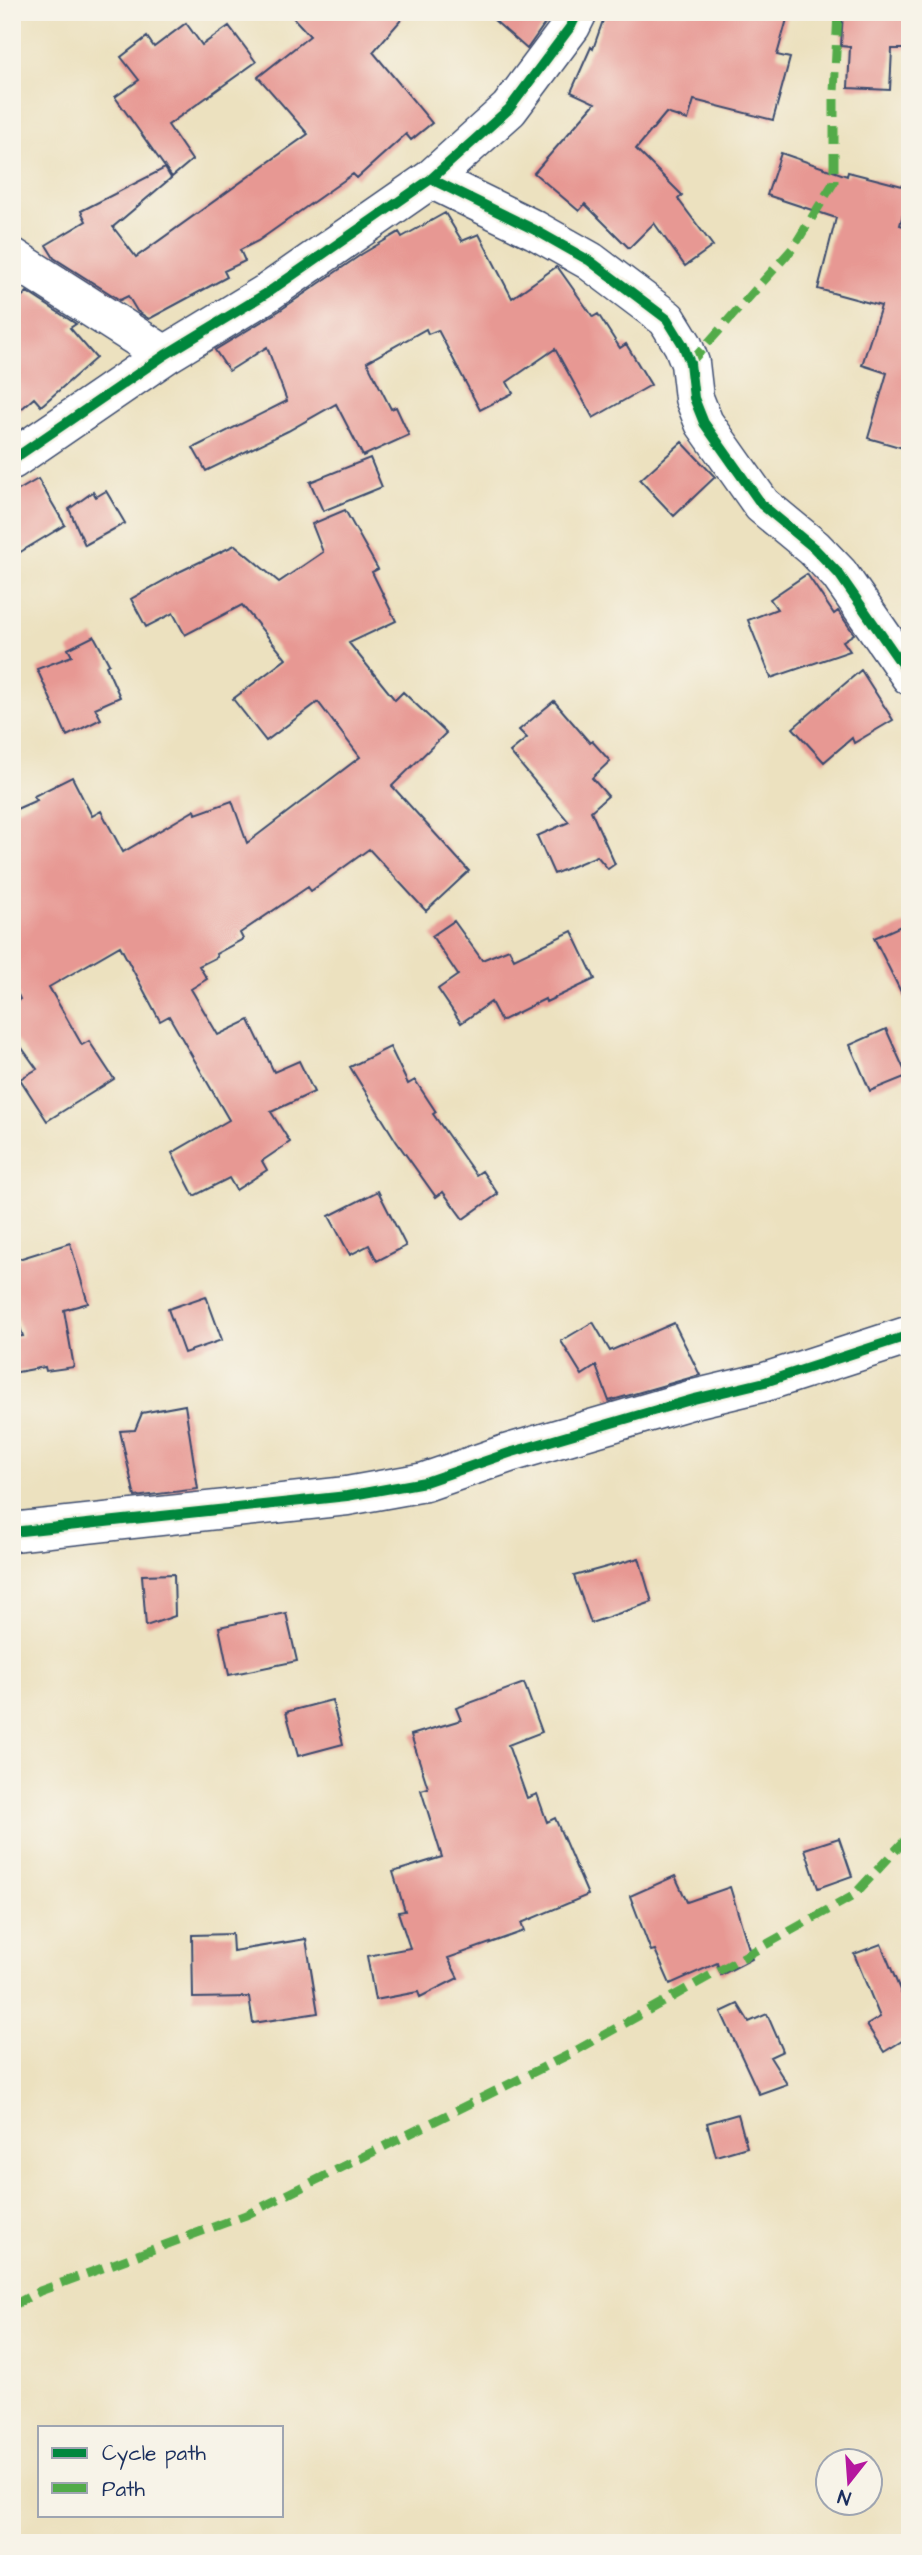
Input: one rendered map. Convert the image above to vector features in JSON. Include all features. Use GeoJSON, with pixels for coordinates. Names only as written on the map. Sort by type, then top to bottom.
{"type":"FeatureCollection","features":[{"type":"Feature","properties":{"kind":"street"},"geometry":{"type":"LineString","coordinates":[[12,460],[165,355],[267,293],[431,179],[509,110],[571,26],[578,12]]}},
{"type":"Feature","properties":{"kind":"street"},"geometry":{"type":"LineString","coordinates":[[431,179],[535,230],[590,261],[667,319],[683,345],[690,363],[694,398],[704,423],[762,505],[814,548],[839,574],[910,676]]}},
{"type":"Feature","properties":{"kind":"street"},"geometry":{"type":"LineString","coordinates":[[12,257],[165,355]]}},
{"type":"Feature","properties":{"kind":"street"},"geometry":{"type":"LineString","coordinates":[[12,1532],[347,1496],[425,1482],[509,1453],[694,1399],[778,1378],[910,1335]]}},
{"type":"Feature","properties":{"kind":"building"},"geometry":{"type":"Polygon","coordinates":[[[288,12],[408,12],[373,52],[432,123],[411,140],[406,134],[357,178],[353,174],[258,241],[240,250],[245,261],[224,271],[227,277],[149,319],[137,311],[128,296],[120,300],[54,258],[46,245],[86,221],[81,211],[165,168],[171,178],[113,227],[136,257],[308,134],[258,77],[310,36],[288,12]]]}},
{"type":"Feature","properties":{"kind":"building"},"geometry":{"type":"Polygon","coordinates":[[[485,12],[553,12],[527,49],[485,12]]]}},
{"type":"Feature","properties":{"kind":"building"},"geometry":{"type":"Polygon","coordinates":[[[606,12],[789,12],[777,55],[790,58],[773,120],[694,100],[688,120],[666,113],[636,149],[682,195],[678,199],[713,246],[685,266],[654,223],[629,248],[585,204],[579,211],[534,173],[595,103],[571,92],[591,47],[593,49],[606,12]]]}},
{"type":"Feature","properties":{"kind":"building"},"geometry":{"type":"Polygon","coordinates":[[[843,12],[910,12],[910,49],[892,49],[890,90],[848,88],[850,47],[841,46],[843,12]]]}},
{"type":"Feature","properties":{"kind":"building"},"geometry":{"type":"Polygon","coordinates":[[[186,23],[202,45],[229,26],[256,62],[168,125],[192,160],[172,177],[115,97],[139,80],[121,57],[147,37],[154,47],[186,23]]]}},
{"type":"Feature","properties":{"kind":"building"},"geometry":{"type":"Polygon","coordinates":[[[781,153],[847,176],[848,172],[910,188],[900,225],[907,227],[905,235],[910,236],[910,450],[868,438],[887,373],[862,365],[881,306],[818,289],[836,218],[767,195],[781,153]]]}},
{"type":"Feature","properties":{"kind":"building"},"geometry":{"type":"Polygon","coordinates":[[[445,213],[462,241],[479,234],[512,298],[556,267],[559,269],[593,317],[598,314],[620,348],[626,344],[651,385],[593,418],[555,349],[507,382],[513,393],[480,410],[438,330],[428,334],[426,329],[367,362],[391,409],[396,407],[409,435],[363,456],[336,404],[206,471],[193,448],[287,401],[267,347],[229,371],[215,350],[279,311],[362,254],[399,232],[402,237],[445,213]]]}},
{"type":"Feature","properties":{"kind":"building"},"geometry":{"type":"Polygon","coordinates":[[[27,292],[76,324],[70,328],[96,358],[41,406],[34,398],[12,417],[12,305],[27,292]]]}},
{"type":"Feature","properties":{"kind":"building"},"geometry":{"type":"Polygon","coordinates":[[[682,442],[715,477],[674,516],[640,480],[682,442]]]}},
{"type":"Feature","properties":{"kind":"building"},"geometry":{"type":"Polygon","coordinates":[[[370,458],[382,487],[323,511],[310,482],[370,458]]]}},
{"type":"Feature","properties":{"kind":"building"},"geometry":{"type":"Polygon","coordinates":[[[38,479],[65,525],[12,557],[12,494],[38,479]]]}},
{"type":"Feature","properties":{"kind":"building"},"geometry":{"type":"Polygon","coordinates":[[[106,491],[125,523],[85,545],[69,509],[93,492],[96,497],[106,491]]]}},
{"type":"Feature","properties":{"kind":"building"},"geometry":{"type":"Polygon","coordinates":[[[345,510],[378,569],[372,572],[396,621],[349,643],[395,700],[403,692],[446,733],[392,786],[469,871],[426,911],[369,849],[311,891],[308,887],[240,933],[243,939],[199,966],[207,979],[191,989],[218,1035],[249,1020],[274,1072],[299,1061],[314,1092],[271,1112],[290,1142],[262,1161],[267,1170],[236,1190],[229,1178],[194,1196],[172,1153],[229,1120],[169,1016],[160,1021],[120,946],[49,987],[82,1045],[89,1041],[114,1079],[47,1121],[20,1079],[37,1069],[12,1034],[12,1004],[20,999],[12,982],[12,811],[37,800],[34,796],[72,777],[92,816],[101,811],[123,852],[195,810],[196,814],[232,801],[247,843],[360,757],[318,702],[266,741],[233,699],[286,659],[242,605],[185,635],[173,613],[146,627],[131,599],[235,545],[279,582],[323,552],[312,524],[345,510]]]}},
{"type":"Feature","properties":{"kind":"building"},"geometry":{"type":"Polygon","coordinates":[[[807,574],[834,614],[838,611],[854,634],[843,641],[850,651],[771,678],[748,620],[777,609],[770,599],[807,574]]]}},
{"type":"Feature","properties":{"kind":"building"},"geometry":{"type":"Polygon","coordinates":[[[94,636],[109,664],[106,666],[120,697],[95,708],[101,719],[67,736],[37,669],[72,656],[68,649],[94,636]]]}},
{"type":"Feature","properties":{"kind":"building"},"geometry":{"type":"Polygon","coordinates":[[[861,670],[893,720],[854,743],[852,738],[824,762],[793,728],[861,670]]]}},
{"type":"Feature","properties":{"kind":"building"},"geometry":{"type":"Polygon","coordinates":[[[554,701],[590,743],[592,741],[610,761],[592,778],[608,796],[591,811],[615,864],[608,869],[597,856],[554,874],[537,836],[569,822],[510,752],[527,738],[519,730],[554,701]]]}},
{"type":"Feature","properties":{"kind":"building"},"geometry":{"type":"Polygon","coordinates":[[[454,921],[482,960],[509,949],[514,959],[572,931],[595,979],[546,1002],[545,999],[501,1021],[491,1002],[461,1023],[438,989],[458,975],[432,936],[454,921]]]}},
{"type":"Feature","properties":{"kind":"building"},"geometry":{"type":"Polygon","coordinates":[[[910,922],[910,1010],[874,938],[910,922]]]}},
{"type":"Feature","properties":{"kind":"building"},"geometry":{"type":"Polygon","coordinates":[[[886,1029],[907,1076],[870,1091],[850,1045],[886,1029]]]}},
{"type":"Feature","properties":{"kind":"building"},"geometry":{"type":"Polygon","coordinates":[[[390,1047],[408,1084],[415,1080],[436,1112],[433,1114],[476,1175],[482,1171],[498,1194],[463,1219],[443,1192],[436,1197],[396,1141],[350,1067],[390,1047]]]}},
{"type":"Feature","properties":{"kind":"building"},"geometry":{"type":"Polygon","coordinates":[[[378,1191],[406,1246],[377,1261],[369,1245],[350,1255],[329,1216],[378,1191]]]}},
{"type":"Feature","properties":{"kind":"building"},"geometry":{"type":"Polygon","coordinates":[[[70,1243],[88,1303],[64,1310],[74,1367],[46,1371],[45,1367],[12,1373],[12,1337],[23,1336],[12,1303],[12,1261],[70,1243]]]}},
{"type":"Feature","properties":{"kind":"building"},"geometry":{"type":"Polygon","coordinates":[[[206,1296],[222,1340],[184,1353],[168,1309],[206,1296]]]}},
{"type":"Feature","properties":{"kind":"building"},"geometry":{"type":"Polygon","coordinates":[[[593,1322],[610,1351],[674,1323],[700,1375],[609,1401],[596,1366],[582,1375],[561,1341],[593,1322]]]}},
{"type":"Feature","properties":{"kind":"building"},"geometry":{"type":"Polygon","coordinates":[[[185,1405],[198,1489],[135,1497],[120,1431],[135,1430],[142,1413],[185,1405]]]}},
{"type":"Feature","properties":{"kind":"building"},"geometry":{"type":"Polygon","coordinates":[[[639,1558],[652,1602],[591,1623],[574,1576],[639,1558]]]}},
{"type":"Feature","properties":{"kind":"building"},"geometry":{"type":"Polygon","coordinates":[[[174,1574],[175,1616],[146,1626],[142,1575],[174,1574]]]}},
{"type":"Feature","properties":{"kind":"building"},"geometry":{"type":"Polygon","coordinates":[[[286,1613],[297,1661],[229,1675],[219,1627],[286,1613]]]}},
{"type":"Feature","properties":{"kind":"building"},"geometry":{"type":"Polygon","coordinates":[[[524,1683],[542,1732],[508,1745],[527,1798],[537,1794],[547,1822],[555,1818],[588,1895],[521,1923],[524,1931],[448,1958],[458,1978],[420,1997],[418,1992],[375,2000],[367,1956],[410,1948],[398,1912],[405,1911],[393,1872],[442,1857],[421,1790],[428,1788],[411,1735],[461,1720],[456,1708],[524,1683]]]}},
{"type":"Feature","properties":{"kind":"building"},"geometry":{"type":"Polygon","coordinates":[[[332,1700],[343,1744],[298,1756],[286,1712],[332,1700]]]}},
{"type":"Feature","properties":{"kind":"building"},"geometry":{"type":"Polygon","coordinates":[[[839,1838],[852,1876],[818,1888],[805,1849],[839,1838]]]}},
{"type":"Feature","properties":{"kind":"building"},"geometry":{"type":"Polygon","coordinates":[[[675,1876],[687,1902],[730,1887],[752,1959],[721,1975],[717,1963],[670,1984],[655,1950],[651,1951],[630,1896],[675,1876]]]}},
{"type":"Feature","properties":{"kind":"building"},"geometry":{"type":"Polygon","coordinates":[[[232,1934],[233,1951],[306,1939],[318,2013],[253,2023],[249,1997],[193,1998],[192,1935],[232,1934]]]}},
{"type":"Feature","properties":{"kind":"building"},"geometry":{"type":"Polygon","coordinates":[[[881,1944],[910,2014],[910,2036],[884,2052],[867,2025],[880,2017],[854,1954],[881,1944]]]}},
{"type":"Feature","properties":{"kind":"building"},"geometry":{"type":"Polygon","coordinates":[[[738,2004],[749,2022],[767,2014],[783,2051],[770,2057],[787,2084],[759,2094],[721,2012],[738,2004]]]}},
{"type":"Feature","properties":{"kind":"building"},"geometry":{"type":"Polygon","coordinates":[[[738,2114],[747,2147],[716,2156],[707,2123],[738,2114]]]}},
{"type":"Feature","properties":{"kind":"marked path"},"geometry":{"type":"LineString","coordinates":[[690,363],[793,248],[834,182],[834,92],[838,12]]}},
{"type":"Feature","properties":{"kind":"marked path"},"geometry":{"type":"LineString","coordinates":[[12,2306],[40,2291],[246,2215],[568,2055],[853,1896],[910,1835]]}},
{"type":"Feature","properties":{"kind":"cycle path"},"geometry":{"type":"LineString","coordinates":[[12,460],[165,355],[267,293],[431,179],[509,109],[571,26],[578,12]]}},
{"type":"Feature","properties":{"kind":"cycle path"},"geometry":{"type":"LineString","coordinates":[[431,179],[535,230],[590,261],[667,319],[683,345],[690,363],[694,398],[704,423],[762,505],[814,548],[839,574],[910,676]]}},
{"type":"Feature","properties":{"kind":"cycle path"},"geometry":{"type":"LineString","coordinates":[[12,1532],[347,1496],[425,1482],[509,1453],[694,1399],[765,1382],[910,1335]]}}]}
